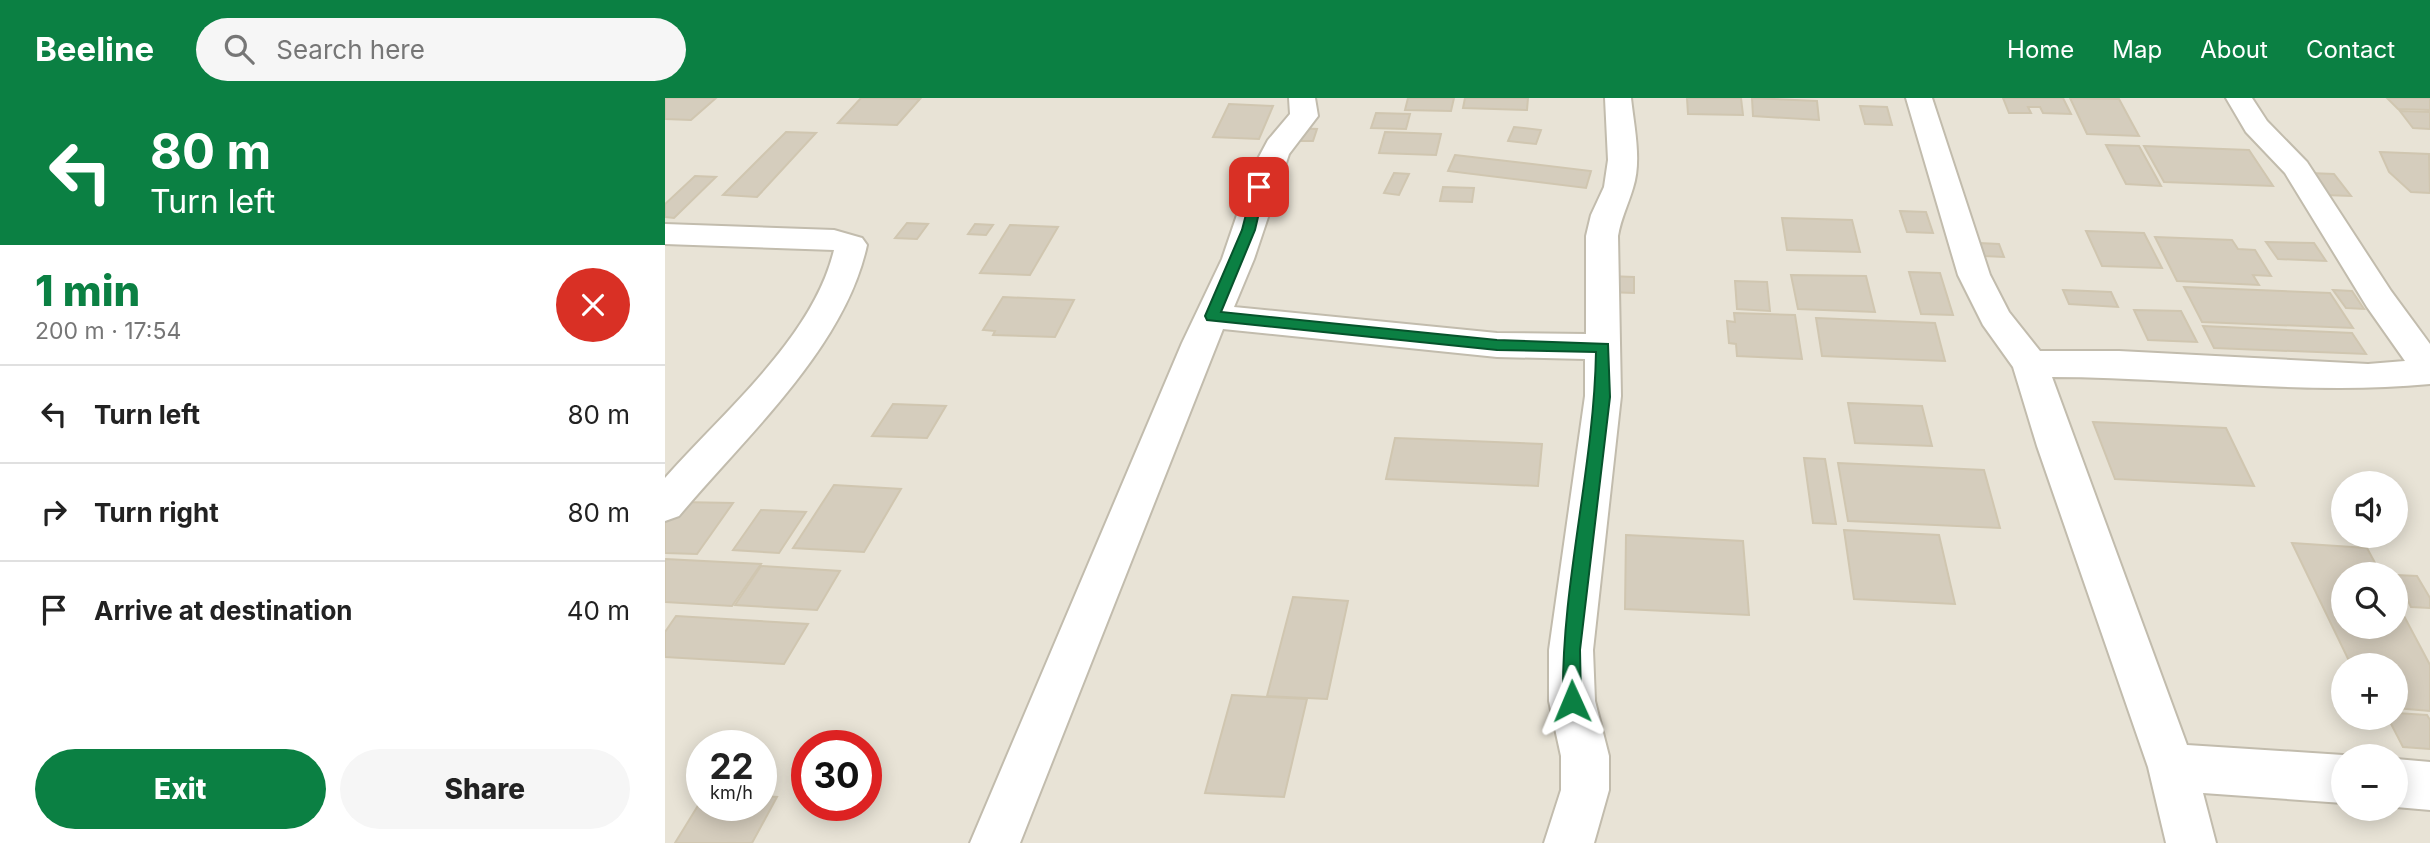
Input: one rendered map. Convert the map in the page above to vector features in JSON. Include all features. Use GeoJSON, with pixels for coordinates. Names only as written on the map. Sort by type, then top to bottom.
{"type":"FeatureCollection","features":[{"type":"Feature","properties":{"kind":"street"},"geometry":{"type":"LineString","coordinates":[[995,843],[1094,596],[1248,230],[1259,187],[1269,163],[1289,128],[1304,116],[1302,98]]}},
{"type":"Feature","properties":{"kind":"street"},"geometry":{"type":"LineString","coordinates":[[1569,843],[1584,790],[1585,756],[1572,701],[1571,650],[1603,397],[1602,236],[1606,215],[1619,187],[1622,160],[1618,98]]}},
{"type":"Feature","properties":{"kind":"street"},"geometry":{"type":"LineString","coordinates":[[1919,98],[1974,275],[1995,317],[2030,364],[2056,446],[2172,767],[2191,843]]}},
{"type":"Feature","properties":{"kind":"street"},"geometry":{"type":"LineString","coordinates":[[2030,364],[2119,364],[2368,377],[2430,370],[2379,299],[2297,168],[2256,125],[2239,98]]}},
{"type":"Feature","properties":{"kind":"street"},"geometry":{"type":"LineString","coordinates":[[665,234],[834,240],[851,246],[851,262],[841,284],[784,368],[665,505]]}},
{"type":"Feature","properties":{"kind":"street"},"geometry":{"type":"LineString","coordinates":[[1212,316],[1497,345],[1603,347]]}},
{"type":"Feature","properties":{"kind":"street"},"geometry":{"type":"LineString","coordinates":[[2172,767],[2331,778]]}},
{"type":"Feature","properties":{"kind":"street"},"geometry":{"type":"LineString","coordinates":[[2408,784],[2430,786]]}},
{"type":"Feature","properties":{"kind":"shaded area"},"geometry":{"type":"Polygon","coordinates":[[[665,98],[2430,98],[2430,843],[665,843],[665,98]]]}},
{"type":"Feature","properties":{"kind":"building"},"geometry":{"type":"Polygon","coordinates":[[[665,98],[716,98],[691,120],[665,119],[665,98]]]}},
{"type":"Feature","properties":{"kind":"building"},"geometry":{"type":"Polygon","coordinates":[[[861,98],[920,99],[897,125],[838,123],[861,98]]]}},
{"type":"Feature","properties":{"kind":"building"},"geometry":{"type":"Polygon","coordinates":[[[1408,98],[1454,98],[1451,111],[1405,110],[1408,98]]]}},
{"type":"Feature","properties":{"kind":"building"},"geometry":{"type":"Polygon","coordinates":[[[1465,98],[1528,98],[1527,110],[1463,108],[1465,98]]]}},
{"type":"Feature","properties":{"kind":"building"},"geometry":{"type":"Polygon","coordinates":[[[1687,98],[1741,98],[1743,115],[1688,114],[1687,98]]]}},
{"type":"Feature","properties":{"kind":"building"},"geometry":{"type":"Polygon","coordinates":[[[1752,98],[1817,101],[1819,120],[1753,116],[1752,98]]]}},
{"type":"Feature","properties":{"kind":"building"},"geometry":{"type":"Polygon","coordinates":[[[2003,98],[2063,98],[2071,114],[2043,113],[2040,107],[2028,107],[2031,113],[2009,113],[2003,98]]]}},
{"type":"Feature","properties":{"kind":"building"},"geometry":{"type":"Polygon","coordinates":[[[2070,98],[2119,99],[2139,136],[2087,134],[2070,98]]]}},
{"type":"Feature","properties":{"kind":"building"},"geometry":{"type":"Polygon","coordinates":[[[2387,98],[2430,98],[2430,110],[2398,109],[2387,98]]]}},
{"type":"Feature","properties":{"kind":"building"},"geometry":{"type":"Polygon","coordinates":[[[1229,104],[1273,106],[1259,139],[1213,137],[1229,104]]]}},
{"type":"Feature","properties":{"kind":"building"},"geometry":{"type":"Polygon","coordinates":[[[1860,106],[1887,107],[1892,125],[1865,124],[1860,106]]]}},
{"type":"Feature","properties":{"kind":"building"},"geometry":{"type":"Polygon","coordinates":[[[2400,111],[2430,112],[2430,129],[2413,128],[2400,111]]]}},
{"type":"Feature","properties":{"kind":"building"},"geometry":{"type":"Polygon","coordinates":[[[1376,113],[1410,114],[1406,129],[1371,128],[1376,113]]]}},
{"type":"Feature","properties":{"kind":"building"},"geometry":{"type":"Polygon","coordinates":[[[1514,127],[1541,130],[1536,144],[1508,141],[1514,127]]]}},
{"type":"Feature","properties":{"kind":"building"},"geometry":{"type":"Polygon","coordinates":[[[1293,128],[1317,129],[1313,141],[1288,141],[1293,128]]]}},
{"type":"Feature","properties":{"kind":"building"},"geometry":{"type":"Polygon","coordinates":[[[786,132],[816,133],[757,197],[723,195],[786,132]]]}},
{"type":"Feature","properties":{"kind":"building"},"geometry":{"type":"Polygon","coordinates":[[[1385,132],[1441,134],[1436,155],[1379,153],[1385,132]]]}},
{"type":"Feature","properties":{"kind":"building"},"geometry":{"type":"Polygon","coordinates":[[[2106,145],[2139,146],[2161,186],[2126,184],[2106,145]]]}},
{"type":"Feature","properties":{"kind":"building"},"geometry":{"type":"Polygon","coordinates":[[[2144,146],[2249,150],[2273,186],[2164,182],[2144,146]]]}},
{"type":"Feature","properties":{"kind":"building"},"geometry":{"type":"Polygon","coordinates":[[[2380,152],[2429,154],[2430,193],[2411,192],[2389,172],[2380,152]]]}},
{"type":"Feature","properties":{"kind":"building"},"geometry":{"type":"Polygon","coordinates":[[[1455,155],[1591,171],[1586,188],[1448,171],[1455,155]]]}},
{"type":"Feature","properties":{"kind":"building"},"geometry":{"type":"Polygon","coordinates":[[[1394,173],[1409,174],[1399,195],[1384,193],[1394,173]]]}},
{"type":"Feature","properties":{"kind":"building"},"geometry":{"type":"Polygon","coordinates":[[[2309,173],[2334,174],[2351,196],[2324,195],[2309,173]]]}},
{"type":"Feature","properties":{"kind":"building"},"geometry":{"type":"Polygon","coordinates":[[[695,176],[716,177],[674,218],[665,217],[665,204],[695,176]]]}},
{"type":"Feature","properties":{"kind":"building"},"geometry":{"type":"Polygon","coordinates":[[[1443,187],[1474,188],[1472,202],[1440,201],[1443,187]]]}},
{"type":"Feature","properties":{"kind":"building"},"geometry":{"type":"Polygon","coordinates":[[[1900,211],[1926,212],[1933,233],[1907,232],[1900,211]]]}},
{"type":"Feature","properties":{"kind":"building"},"geometry":{"type":"Polygon","coordinates":[[[1782,218],[1852,220],[1860,252],[1787,250],[1782,218]]]}},
{"type":"Feature","properties":{"kind":"building"},"geometry":{"type":"Polygon","coordinates":[[[907,223],[928,224],[917,239],[895,238],[907,223]]]}},
{"type":"Feature","properties":{"kind":"building"},"geometry":{"type":"Polygon","coordinates":[[[975,224],[993,225],[986,235],[968,234],[975,224]]]}},
{"type":"Feature","properties":{"kind":"building"},"geometry":{"type":"Polygon","coordinates":[[[1010,225],[1058,227],[1030,275],[980,273],[1010,225]]]}},
{"type":"Feature","properties":{"kind":"building"},"geometry":{"type":"Polygon","coordinates":[[[2086,231],[2144,233],[2162,268],[2102,266],[2086,231]]]}},
{"type":"Feature","properties":{"kind":"building"},"geometry":{"type":"Polygon","coordinates":[[[2155,237],[2232,240],[2238,249],[2255,250],[2271,276],[2253,275],[2259,285],[2177,281],[2155,237]]]}},
{"type":"Feature","properties":{"kind":"building"},"geometry":{"type":"Polygon","coordinates":[[[2266,242],[2314,243],[2326,261],[2278,259],[2266,242]]]}},
{"type":"Feature","properties":{"kind":"building"},"geometry":{"type":"Polygon","coordinates":[[[1979,243],[1999,244],[2004,257],[1984,256],[1979,243]]]}},
{"type":"Feature","properties":{"kind":"building"},"geometry":{"type":"Polygon","coordinates":[[[1909,272],[1940,273],[1953,315],[1921,314],[1909,272]]]}},
{"type":"Feature","properties":{"kind":"building"},"geometry":{"type":"Polygon","coordinates":[[[1791,275],[1866,276],[1875,312],[1798,309],[1791,275]]]}},
{"type":"Feature","properties":{"kind":"building"},"geometry":{"type":"Polygon","coordinates":[[[1607,276],[1634,277],[1634,293],[1607,292],[1607,276]]]}},
{"type":"Feature","properties":{"kind":"building"},"geometry":{"type":"Polygon","coordinates":[[[1735,281],[1767,282],[1770,311],[1737,309],[1735,281]]]}},
{"type":"Feature","properties":{"kind":"building"},"geometry":{"type":"Polygon","coordinates":[[[2184,287],[2330,293],[2353,328],[2202,322],[2184,287]]]}},
{"type":"Feature","properties":{"kind":"building"},"geometry":{"type":"Polygon","coordinates":[[[2063,290],[2111,292],[2118,307],[2069,304],[2063,290]]]}},
{"type":"Feature","properties":{"kind":"building"},"geometry":{"type":"Polygon","coordinates":[[[2333,290],[2352,291],[2364,309],[2346,308],[2333,290]]]}},
{"type":"Feature","properties":{"kind":"building"},"geometry":{"type":"Polygon","coordinates":[[[1003,297],[1074,300],[1055,337],[993,335],[995,331],[983,330],[1003,297]]]}},
{"type":"Feature","properties":{"kind":"building"},"geometry":{"type":"Polygon","coordinates":[[[2134,310],[2181,311],[2197,342],[2148,340],[2134,310]]]}},
{"type":"Feature","properties":{"kind":"building"},"geometry":{"type":"Polygon","coordinates":[[[1734,313],[1795,315],[1802,359],[1737,356],[1736,344],[1729,343],[1727,321],[1735,322],[1734,313]]]}},
{"type":"Feature","properties":{"kind":"building"},"geometry":{"type":"Polygon","coordinates":[[[1816,318],[1935,323],[1945,361],[1822,356],[1816,318]]]}},
{"type":"Feature","properties":{"kind":"building"},"geometry":{"type":"Polygon","coordinates":[[[2203,326],[2352,333],[2366,354],[2214,348],[2203,326]]]}},
{"type":"Feature","properties":{"kind":"building"},"geometry":{"type":"Polygon","coordinates":[[[1848,403],[1922,406],[1932,446],[1855,443],[1848,403]]]}},
{"type":"Feature","properties":{"kind":"building"},"geometry":{"type":"Polygon","coordinates":[[[893,404],[946,406],[927,438],[872,436],[893,404]]]}},
{"type":"Feature","properties":{"kind":"building"},"geometry":{"type":"Polygon","coordinates":[[[2093,422],[2226,428],[2254,486],[2115,479],[2093,422]]]}},
{"type":"Feature","properties":{"kind":"building"},"geometry":{"type":"Polygon","coordinates":[[[1395,438],[1542,444],[1538,486],[1386,479],[1395,438]]]}},
{"type":"Feature","properties":{"kind":"building"},"geometry":{"type":"Polygon","coordinates":[[[1804,458],[1825,459],[1836,524],[1813,523],[1804,458]]]}},
{"type":"Feature","properties":{"kind":"building"},"geometry":{"type":"Polygon","coordinates":[[[1838,463],[1984,470],[2000,528],[1848,521],[1838,463]]]}},
{"type":"Feature","properties":{"kind":"building"},"geometry":{"type":"Polygon","coordinates":[[[834,485],[901,489],[864,552],[793,548],[834,485]]]}},
{"type":"Feature","properties":{"kind":"building"},"geometry":{"type":"Polygon","coordinates":[[[679,502],[733,503],[697,554],[665,553],[665,521],[679,502]]]}},
{"type":"Feature","properties":{"kind":"building"},"geometry":{"type":"Polygon","coordinates":[[[761,510],[806,512],[779,553],[733,550],[761,510]]]}},
{"type":"Feature","properties":{"kind":"building"},"geometry":{"type":"Polygon","coordinates":[[[1844,530],[1939,535],[1955,604],[1854,599],[1844,530]]]}},
{"type":"Feature","properties":{"kind":"building"},"geometry":{"type":"Polygon","coordinates":[[[1626,535],[1743,541],[1749,615],[1625,609],[1626,535]]]}},
{"type":"Feature","properties":{"kind":"building"},"geometry":{"type":"Polygon","coordinates":[[[2292,543],[2331,546],[2331,548],[2367,548],[2375,562],[2331,562],[2331,624],[2292,543]]]}},
{"type":"Feature","properties":{"kind":"building"},"geometry":{"type":"Polygon","coordinates":[[[665,559],[761,564],[732,606],[665,602],[665,559]]]}},
{"type":"Feature","properties":{"kind":"building"},"geometry":{"type":"Polygon","coordinates":[[[761,566],[840,571],[817,610],[735,605],[761,566]]]}},
{"type":"Feature","properties":{"kind":"building"},"geometry":{"type":"Polygon","coordinates":[[[2408,576],[2417,576],[2430,598],[2430,608],[2411,607],[2408,601],[2408,576]]]}},
{"type":"Feature","properties":{"kind":"building"},"geometry":{"type":"Polygon","coordinates":[[[1293,597],[1348,601],[1327,699],[1267,696],[1293,597]]]}},
{"type":"Feature","properties":{"kind":"building"},"geometry":{"type":"Polygon","coordinates":[[[676,616],[808,624],[784,664],[665,657],[665,632],[676,616]]]}},
{"type":"Feature","properties":{"kind":"building"},"geometry":{"type":"Polygon","coordinates":[[[2408,624],[2430,665],[2430,711],[2408,709],[2408,653],[2345,653],[2338,639],[2408,639],[2408,624]]]}},
{"type":"Feature","properties":{"kind":"building"},"geometry":{"type":"Polygon","coordinates":[[[1232,695],[1307,699],[1284,797],[1205,793],[1232,695]]]}},
{"type":"Feature","properties":{"kind":"building"},"geometry":{"type":"Polygon","coordinates":[[[2408,714],[2427,715],[2430,720],[2430,749],[2408,747],[2408,744],[2401,744],[2394,730],[2408,730],[2408,714]]]}},
{"type":"Feature","properties":{"kind":"building"},"geometry":{"type":"Polygon","coordinates":[[[688,821],[764,821],[752,843],[675,843],[688,821]]]}},
{"type":"Feature","properties":{"kind":"route"},"geometry":{"type":"LineString","coordinates":[[1259,187],[1248,230],[1221,300],[1212,316],[1497,345],[1603,347],[1603,397],[1571,650],[1572,701]]}}]}
